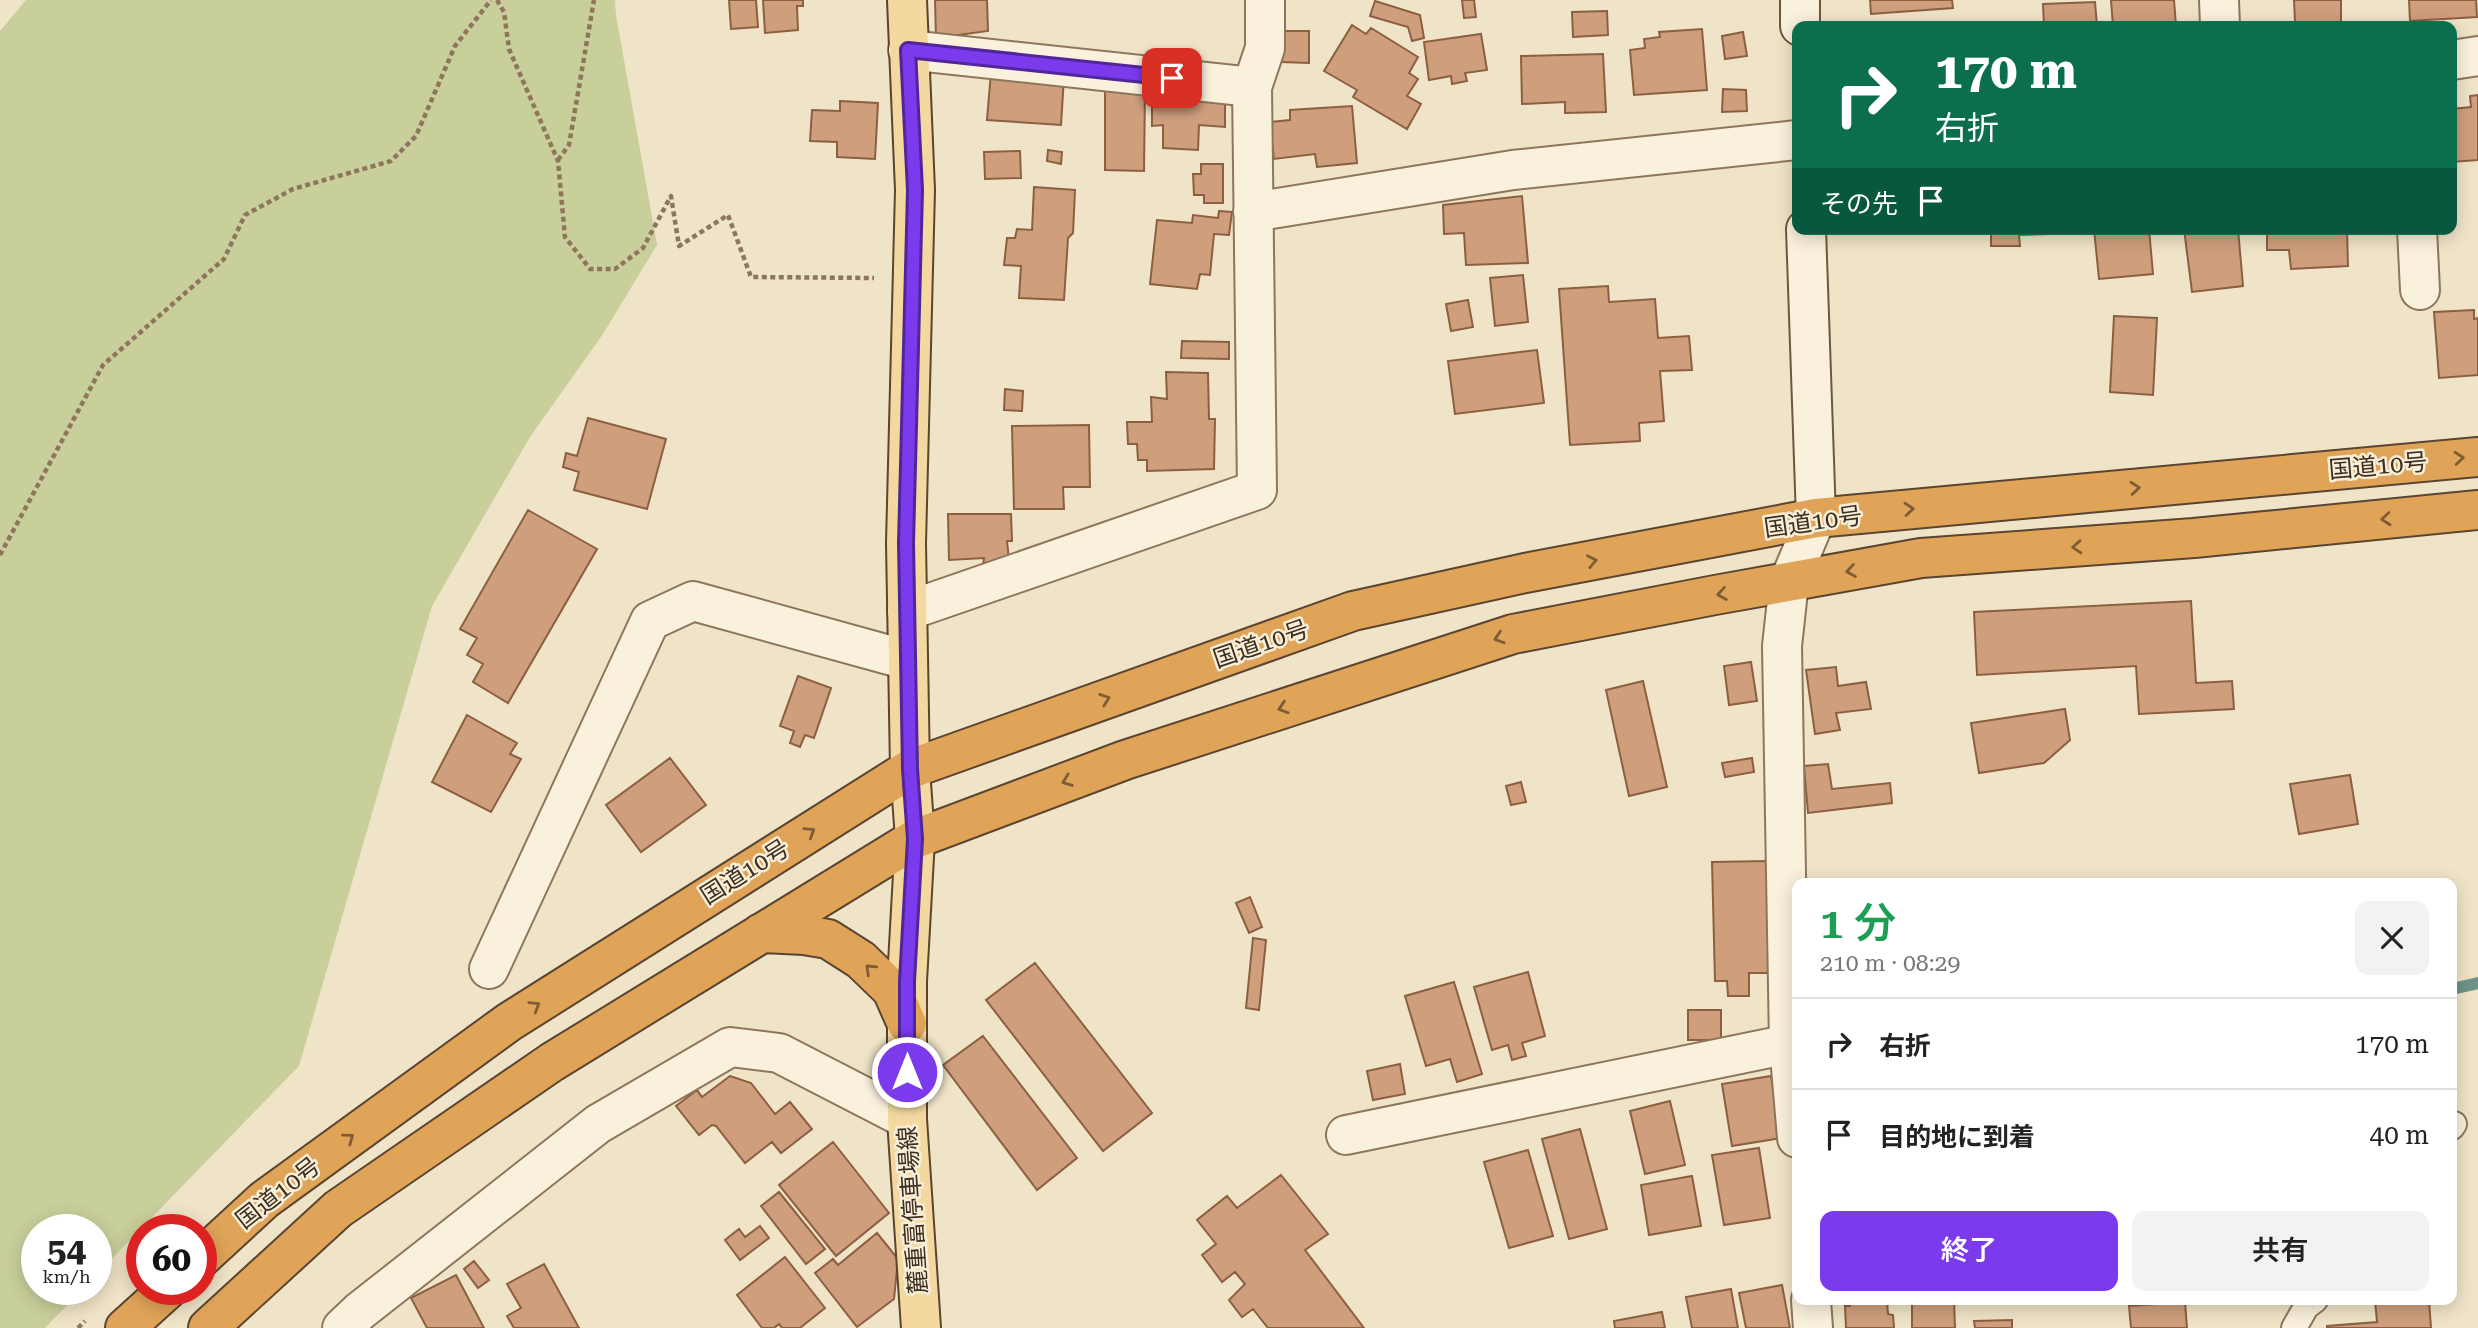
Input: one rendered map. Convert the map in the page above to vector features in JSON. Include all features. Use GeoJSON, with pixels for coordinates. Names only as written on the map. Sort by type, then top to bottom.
{"type":"FeatureCollection","features":[{"type":"Feature","properties":{"kind":"highway","name":"国道10号"},"geometry":{"type":"LineString","coordinates":[[217,1243],[264,1200],[509,1022],[910,769],[1353,611],[1525,573],[1816,519],[2478,457]]}},
{"type":"Feature","properties":{"kind":"highway","name":"国道10号"},"geometry":{"type":"LineString","coordinates":[[208,1328],[338,1209],[552,1062],[915,839],[1125,760],[1513,634],[1789,582],[1921,558],[2194,538],[2478,510]]}},
{"type":"Feature","properties":{"kind":"highway"},"geometry":{"type":"LineString","coordinates":[[761,933],[828,939],[861,960],[892,990],[907,1024]]}},
{"type":"Feature","properties":{"kind":"highway"},"geometry":{"type":"LineString","coordinates":[[125,1328],[150,1305]]}},
{"type":"Feature","properties":{"kind":"main road","name":"麓重富停車場線"},"geometry":{"type":"LineString","coordinates":[[907,0],[915,190],[906,543],[910,769],[915,839],[907,1024],[907,1119],[921,1328]]}},
{"type":"Feature","properties":{"kind":"street"},"geometry":{"type":"LineString","coordinates":[[907,611],[1257,490],[1252,87],[1265,48],[1265,0]]}},
{"type":"Feature","properties":{"kind":"street"},"geometry":{"type":"LineString","coordinates":[[1800,0],[1801,21]]}},
{"type":"Feature","properties":{"kind":"street"},"geometry":{"type":"LineString","coordinates":[[2219,0],[2220,21]]}},
{"type":"Feature","properties":{"kind":"street"},"geometry":{"type":"LineString","coordinates":[[908,50],[1252,87]]}},
{"type":"Feature","properties":{"kind":"street"},"geometry":{"type":"LineString","coordinates":[[2457,59],[2478,56]]}},
{"type":"Feature","properties":{"kind":"street"},"geometry":{"type":"LineString","coordinates":[[1253,212],[1513,170],[1792,141]]}},
{"type":"Feature","properties":{"kind":"street"},"geometry":{"type":"LineString","coordinates":[[1792,1079],[1789,1044],[1782,646],[1789,582],[1816,519],[1806,235]]}},
{"type":"Feature","properties":{"kind":"street"},"geometry":{"type":"LineString","coordinates":[[2417,235],[2420,290]]}},
{"type":"Feature","properties":{"kind":"street"},"geometry":{"type":"LineString","coordinates":[[489,969],[650,621],[693,601],[907,660]]}},
{"type":"Feature","properties":{"kind":"street"},"geometry":{"type":"LineString","coordinates":[[1346,1135],[1789,1044]]}},
{"type":"Feature","properties":{"kind":"street"},"geometry":{"type":"LineString","coordinates":[[357,1322],[598,1124],[730,1047],[779,1053],[907,1119]]}},
{"type":"Feature","properties":{"kind":"street"},"geometry":{"type":"LineString","coordinates":[[1811,1305],[1813,1328]]}},
{"type":"Feature","properties":{"kind":"lane"},"geometry":{"type":"LineString","coordinates":[[2294,1328],[2308,1305]]}},
{"type":"Feature","properties":{"kind":"path"},"geometry":{"type":"LineString","coordinates":[[0,555],[103,365],[224,259],[245,215],[293,189],[391,161],[416,136],[455,46],[491,0]]}},
{"type":"Feature","properties":{"kind":"path"},"geometry":{"type":"LineString","coordinates":[[497,0],[504,12],[509,49],[558,161],[565,237],[590,269],[615,269],[643,248],[671,196],[679,246],[728,215],[751,277],[913,279]]}},
{"type":"Feature","properties":{"kind":"path"},"geometry":{"type":"LineString","coordinates":[[558,161],[569,145],[594,0]]}},
{"type":"Feature","properties":{"kind":"green space"},"geometry":{"type":"Polygon","coordinates":[[[26,0],[615,0],[657,245],[603,334],[530,437],[432,606],[299,1066],[155,1214],[126,1214],[126,1244],[112,1259],[112,1214],[21,1214],[21,1305],[67,1305],[45,1328],[0,1328],[0,31],[26,0]]]}},
{"type":"Feature","properties":{"kind":"building"},"geometry":{"type":"Polygon","coordinates":[[[729,0],[756,0],[758,27],[731,29],[729,0]]]}},
{"type":"Feature","properties":{"kind":"building"},"geometry":{"type":"Polygon","coordinates":[[[763,0],[803,0],[803,6],[797,6],[798,30],[765,33],[763,0]]]}},
{"type":"Feature","properties":{"kind":"building"},"geometry":{"type":"Polygon","coordinates":[[[935,0],[987,0],[988,31],[936,38],[935,0]]]}},
{"type":"Feature","properties":{"kind":"building"},"geometry":{"type":"Polygon","coordinates":[[[1462,0],[1474,0],[1476,17],[1464,18],[1462,0]]]}},
{"type":"Feature","properties":{"kind":"building"},"geometry":{"type":"Polygon","coordinates":[[[1870,0],[1952,0],[1953,8],[1871,14],[1870,0]]]}},
{"type":"Feature","properties":{"kind":"building"},"geometry":{"type":"Polygon","coordinates":[[[2111,0],[2174,0],[2176,21],[2113,21],[2111,0]]]}},
{"type":"Feature","properties":{"kind":"building"},"geometry":{"type":"Polygon","coordinates":[[[2294,0],[2341,0],[2341,21],[2295,21],[2294,0]]]}},
{"type":"Feature","properties":{"kind":"building"},"geometry":{"type":"Polygon","coordinates":[[[2409,0],[2476,0],[2477,17],[2410,21],[2409,0]]]}},
{"type":"Feature","properties":{"kind":"building"},"geometry":{"type":"Polygon","coordinates":[[[1375,1],[1420,15],[1424,38],[1412,41],[1408,27],[1370,16],[1375,1]]]}},
{"type":"Feature","properties":{"kind":"building"},"geometry":{"type":"Polygon","coordinates":[[[2095,2],[2097,21],[2044,21],[2043,4],[2095,2]]]}},
{"type":"Feature","properties":{"kind":"building"},"geometry":{"type":"Polygon","coordinates":[[[1607,11],[1608,35],[1573,37],[1572,12],[1607,11]]]}},
{"type":"Feature","properties":{"kind":"building"},"geometry":{"type":"Polygon","coordinates":[[[1352,25],[1366,34],[1371,28],[1418,57],[1409,73],[1418,79],[1407,96],[1421,104],[1407,129],[1353,97],[1357,90],[1324,71],[1352,25]]]}},
{"type":"Feature","properties":{"kind":"building"},"geometry":{"type":"Polygon","coordinates":[[[1702,29],[1707,90],[1634,95],[1630,50],[1645,48],[1644,39],[1660,37],[1659,32],[1702,29]]]}},
{"type":"Feature","properties":{"kind":"building"},"geometry":{"type":"Polygon","coordinates":[[[1281,31],[1309,31],[1309,63],[1281,62],[1281,31]]]}},
{"type":"Feature","properties":{"kind":"building"},"geometry":{"type":"Polygon","coordinates":[[[1743,32],[1747,56],[1725,59],[1722,36],[1743,32]]]}},
{"type":"Feature","properties":{"kind":"building"},"geometry":{"type":"Polygon","coordinates":[[[1481,34],[1487,70],[1465,73],[1467,81],[1452,84],[1451,76],[1429,80],[1424,42],[1481,34]]]}},
{"type":"Feature","properties":{"kind":"building"},"geometry":{"type":"Polygon","coordinates":[[[1603,54],[1606,112],[1565,113],[1565,102],[1522,104],[1521,56],[1603,54]]]}},
{"type":"Feature","properties":{"kind":"building"},"geometry":{"type":"Polygon","coordinates":[[[991,72],[1064,77],[1061,125],[987,120],[991,72]]]}},
{"type":"Feature","properties":{"kind":"building"},"geometry":{"type":"Polygon","coordinates":[[[1105,87],[1145,88],[1144,171],[1105,170],[1105,87]]]}},
{"type":"Feature","properties":{"kind":"building"},"geometry":{"type":"Polygon","coordinates":[[[1723,89],[1746,90],[1747,111],[1722,112],[1723,89]]]}},
{"type":"Feature","properties":{"kind":"building"},"geometry":{"type":"Polygon","coordinates":[[[1165,92],[1225,92],[1225,127],[1199,125],[1198,150],[1163,148],[1163,125],[1152,126],[1152,102],[1165,102],[1165,92]]]}},
{"type":"Feature","properties":{"kind":"building"},"geometry":{"type":"Polygon","coordinates":[[[2478,95],[2478,160],[2457,162],[2457,108],[2471,107],[2470,96],[2478,95]]]}},
{"type":"Feature","properties":{"kind":"building"},"geometry":{"type":"Polygon","coordinates":[[[840,101],[878,103],[875,159],[837,157],[837,142],[810,141],[812,110],[840,111],[840,101]]]}},
{"type":"Feature","properties":{"kind":"building"},"geometry":{"type":"Polygon","coordinates":[[[1352,106],[1357,163],[1317,167],[1315,154],[1274,159],[1270,122],[1290,120],[1290,110],[1352,106]]]}},
{"type":"Feature","properties":{"kind":"building"},"geometry":{"type":"Polygon","coordinates":[[[1048,150],[1062,152],[1061,164],[1047,161],[1048,150]]]}},
{"type":"Feature","properties":{"kind":"building"},"geometry":{"type":"Polygon","coordinates":[[[1020,151],[1021,178],[985,179],[984,152],[1020,151]]]}},
{"type":"Feature","properties":{"kind":"building"},"geometry":{"type":"Polygon","coordinates":[[[1201,164],[1223,164],[1223,203],[1204,203],[1204,195],[1194,195],[1193,174],[1201,174],[1201,164]]]}},
{"type":"Feature","properties":{"kind":"building"},"geometry":{"type":"Polygon","coordinates":[[[1034,187],[1075,190],[1073,233],[1068,238],[1064,300],[1019,298],[1021,266],[1004,265],[1007,238],[1015,238],[1017,229],[1032,230],[1034,187]]]}},
{"type":"Feature","properties":{"kind":"building"},"geometry":{"type":"Polygon","coordinates":[[[1522,196],[1528,263],[1466,265],[1464,233],[1444,234],[1443,205],[1522,196]]]}},
{"type":"Feature","properties":{"kind":"building"},"geometry":{"type":"Polygon","coordinates":[[[1219,211],[1232,212],[1229,235],[1214,234],[1210,275],[1200,274],[1197,289],[1150,284],[1157,220],[1192,223],[1193,215],[1218,218],[1219,211]]]}},
{"type":"Feature","properties":{"kind":"building"},"geometry":{"type":"Polygon","coordinates":[[[1991,235],[2019,235],[2020,246],[1991,246],[1991,235]]]}},
{"type":"Feature","properties":{"kind":"building"},"geometry":{"type":"Polygon","coordinates":[[[2095,235],[2150,235],[2153,274],[2099,279],[2095,235]]]}},
{"type":"Feature","properties":{"kind":"building"},"geometry":{"type":"Polygon","coordinates":[[[2185,235],[2239,235],[2243,286],[2192,292],[2185,235]]]}},
{"type":"Feature","properties":{"kind":"building"},"geometry":{"type":"Polygon","coordinates":[[[2267,235],[2347,235],[2348,266],[2291,269],[2289,250],[2267,250],[2267,235]]]}},
{"type":"Feature","properties":{"kind":"building"},"geometry":{"type":"Polygon","coordinates":[[[1523,275],[1528,322],[1495,326],[1490,278],[1523,275]]]}},
{"type":"Feature","properties":{"kind":"building"},"geometry":{"type":"Polygon","coordinates":[[[1608,286],[1609,302],[1655,299],[1658,338],[1689,336],[1692,370],[1660,371],[1664,421],[1639,423],[1640,441],[1570,445],[1559,289],[1608,286]]]}},
{"type":"Feature","properties":{"kind":"building"},"geometry":{"type":"Polygon","coordinates":[[[1468,300],[1473,327],[1451,331],[1446,304],[1468,300]]]}},
{"type":"Feature","properties":{"kind":"building"},"geometry":{"type":"Polygon","coordinates":[[[2474,310],[2474,319],[2478,318],[2478,375],[2439,378],[2434,312],[2474,310]]]}},
{"type":"Feature","properties":{"kind":"building"},"geometry":{"type":"Polygon","coordinates":[[[2114,316],[2157,318],[2153,395],[2110,392],[2114,316]]]}},
{"type":"Feature","properties":{"kind":"building"},"geometry":{"type":"Polygon","coordinates":[[[1182,341],[1229,342],[1229,359],[1181,358],[1182,341]]]}},
{"type":"Feature","properties":{"kind":"building"},"geometry":{"type":"Polygon","coordinates":[[[1537,350],[1544,403],[1455,414],[1448,361],[1537,350]]]}},
{"type":"Feature","properties":{"kind":"building"},"geometry":{"type":"Polygon","coordinates":[[[1166,372],[1208,373],[1209,419],[1215,419],[1214,469],[1147,471],[1147,460],[1138,460],[1137,444],[1128,444],[1127,422],[1152,422],[1151,397],[1167,399],[1166,372]]]}},
{"type":"Feature","properties":{"kind":"building"},"geometry":{"type":"Polygon","coordinates":[[[1005,389],[1023,391],[1022,411],[1004,410],[1005,389]]]}},
{"type":"Feature","properties":{"kind":"building"},"geometry":{"type":"Polygon","coordinates":[[[588,418],[666,439],[647,509],[574,490],[579,472],[563,467],[566,453],[577,456],[588,418]]]}},
{"type":"Feature","properties":{"kind":"building"},"geometry":{"type":"Polygon","coordinates":[[[1089,425],[1090,487],[1063,487],[1064,509],[1014,509],[1012,426],[1089,425]]]}},
{"type":"Feature","properties":{"kind":"building"},"geometry":{"type":"Polygon","coordinates":[[[528,510],[597,549],[508,703],[473,682],[483,664],[467,655],[477,638],[460,629],[528,510]]]}},
{"type":"Feature","properties":{"kind":"building"},"geometry":{"type":"Polygon","coordinates":[[[948,514],[1011,514],[1012,541],[1007,541],[1009,560],[983,567],[984,558],[949,560],[948,514]]]}},
{"type":"Feature","properties":{"kind":"building"},"geometry":{"type":"Polygon","coordinates":[[[2191,601],[2196,683],[2232,681],[2234,709],[2139,714],[2136,666],[1977,675],[1974,612],[2191,601]]]}},
{"type":"Feature","properties":{"kind":"building"},"geometry":{"type":"Polygon","coordinates":[[[1751,662],[1757,701],[1729,705],[1724,666],[1751,662]]]}},
{"type":"Feature","properties":{"kind":"building"},"geometry":{"type":"Polygon","coordinates":[[[1836,667],[1838,686],[1866,682],[1871,709],[1836,713],[1840,730],[1815,734],[1806,670],[1836,667]]]}},
{"type":"Feature","properties":{"kind":"building"},"geometry":{"type":"Polygon","coordinates":[[[798,676],[831,688],[814,738],[805,735],[800,747],[790,743],[794,731],[780,726],[798,676]]]}},
{"type":"Feature","properties":{"kind":"building"},"geometry":{"type":"Polygon","coordinates":[[[1643,681],[1667,787],[1629,796],[1606,690],[1643,681]]]}},
{"type":"Feature","properties":{"kind":"building"},"geometry":{"type":"Polygon","coordinates":[[[2065,709],[2070,740],[2044,763],[1979,773],[1971,723],[2065,709]]]}},
{"type":"Feature","properties":{"kind":"building"},"geometry":{"type":"Polygon","coordinates":[[[467,715],[517,743],[510,754],[521,759],[491,812],[432,782],[467,715]]]}},
{"type":"Feature","properties":{"kind":"building"},"geometry":{"type":"Polygon","coordinates":[[[670,758],[706,805],[641,852],[606,805],[670,758]]]}},
{"type":"Feature","properties":{"kind":"building"},"geometry":{"type":"Polygon","coordinates":[[[1752,758],[1754,772],[1725,777],[1722,763],[1752,758]]]}},
{"type":"Feature","properties":{"kind":"building"},"geometry":{"type":"Polygon","coordinates":[[[1828,764],[1832,789],[1890,783],[1892,803],[1808,813],[1804,766],[1828,764]]]}},
{"type":"Feature","properties":{"kind":"building"},"geometry":{"type":"Polygon","coordinates":[[[2350,775],[2358,824],[2299,834],[2290,784],[2350,775]]]}},
{"type":"Feature","properties":{"kind":"building"},"geometry":{"type":"Polygon","coordinates":[[[1521,782],[1526,802],[1511,805],[1506,786],[1521,782]]]}},
{"type":"Feature","properties":{"kind":"building"},"geometry":{"type":"Polygon","coordinates":[[[1767,861],[1769,973],[1749,973],[1749,996],[1728,996],[1727,981],[1715,981],[1712,862],[1767,861]]]}},
{"type":"Feature","properties":{"kind":"building"},"geometry":{"type":"Polygon","coordinates":[[[1250,897],[1262,927],[1249,933],[1236,903],[1250,897]]]}},
{"type":"Feature","properties":{"kind":"building"},"geometry":{"type":"Polygon","coordinates":[[[1253,938],[1266,940],[1259,1010],[1246,1008],[1253,938]]]}},
{"type":"Feature","properties":{"kind":"building"},"geometry":{"type":"Polygon","coordinates":[[[1035,963],[1152,1113],[1103,1151],[986,1000],[1035,963]]]}},
{"type":"Feature","properties":{"kind":"building"},"geometry":{"type":"Polygon","coordinates":[[[1528,972],[1545,1036],[1522,1043],[1526,1056],[1512,1060],[1508,1045],[1492,1050],[1474,987],[1528,972]]]}},
{"type":"Feature","properties":{"kind":"building"},"geometry":{"type":"Polygon","coordinates":[[[1454,982],[1482,1074],[1457,1082],[1450,1059],[1426,1066],[1405,996],[1454,982]]]}},
{"type":"Feature","properties":{"kind":"building"},"geometry":{"type":"Polygon","coordinates":[[[1688,1010],[1721,1010],[1721,1040],[1688,1040],[1688,1010]]]}},
{"type":"Feature","properties":{"kind":"building"},"geometry":{"type":"Polygon","coordinates":[[[983,1036],[1077,1158],[1037,1190],[943,1065],[983,1036]]]}},
{"type":"Feature","properties":{"kind":"building"},"geometry":{"type":"Polygon","coordinates":[[[1400,1064],[1405,1094],[1373,1100],[1367,1071],[1400,1064]]]}},
{"type":"Feature","properties":{"kind":"building"},"geometry":{"type":"Polygon","coordinates":[[[730,1076],[751,1083],[775,1114],[790,1102],[812,1129],[781,1153],[772,1142],[745,1163],[716,1126],[712,1125],[699,1135],[676,1106],[697,1090],[702,1097],[730,1076]]]}},
{"type":"Feature","properties":{"kind":"building"},"geometry":{"type":"Polygon","coordinates":[[[1771,1076],[1781,1138],[1732,1146],[1722,1084],[1771,1076]]]}},
{"type":"Feature","properties":{"kind":"building"},"geometry":{"type":"Polygon","coordinates":[[[1670,1101],[1685,1165],[1645,1174],[1630,1111],[1670,1101]]]}},
{"type":"Feature","properties":{"kind":"building"},"geometry":{"type":"Polygon","coordinates":[[[1580,1129],[1607,1229],[1569,1239],[1542,1139],[1580,1129]]]}},
{"type":"Feature","properties":{"kind":"building"},"geometry":{"type":"Polygon","coordinates":[[[833,1142],[889,1213],[836,1256],[779,1185],[833,1142]]]}},
{"type":"Feature","properties":{"kind":"building"},"geometry":{"type":"Polygon","coordinates":[[[1759,1148],[1770,1218],[1724,1225],[1712,1155],[1759,1148]]]}},
{"type":"Feature","properties":{"kind":"building"},"geometry":{"type":"Polygon","coordinates":[[[1528,1150],[1553,1236],[1509,1248],[1484,1162],[1528,1150]]]}},
{"type":"Feature","properties":{"kind":"building"},"geometry":{"type":"Polygon","coordinates":[[[1281,1175],[1328,1234],[1305,1250],[1364,1328],[1268,1328],[1253,1309],[1242,1317],[1229,1300],[1245,1284],[1235,1272],[1222,1282],[1202,1255],[1216,1244],[1197,1220],[1227,1196],[1237,1208],[1281,1175]]]}},
{"type":"Feature","properties":{"kind":"building"},"geometry":{"type":"Polygon","coordinates":[[[1692,1176],[1701,1226],[1649,1235],[1641,1185],[1692,1176]]]}},
{"type":"Feature","properties":{"kind":"building"},"geometry":{"type":"Polygon","coordinates":[[[779,1192],[825,1249],[806,1264],[761,1206],[779,1192]]]}},
{"type":"Feature","properties":{"kind":"building"},"geometry":{"type":"Polygon","coordinates":[[[760,1226],[769,1238],[740,1260],[725,1240],[739,1229],[745,1237],[760,1226]]]}},
{"type":"Feature","properties":{"kind":"building"},"geometry":{"type":"Polygon","coordinates":[[[877,1233],[898,1259],[894,1299],[857,1327],[815,1273],[833,1259],[838,1265],[877,1233]]]}},
{"type":"Feature","properties":{"kind":"building"},"geometry":{"type":"Polygon","coordinates":[[[785,1257],[825,1308],[800,1328],[782,1328],[779,1324],[774,1328],[762,1328],[737,1295],[785,1257]]]}},
{"type":"Feature","properties":{"kind":"building"},"geometry":{"type":"Polygon","coordinates":[[[474,1261],[489,1280],[478,1288],[464,1269],[474,1261]]]}},
{"type":"Feature","properties":{"kind":"building"},"geometry":{"type":"Polygon","coordinates":[[[544,1264],[579,1328],[514,1328],[507,1316],[521,1308],[507,1284],[544,1264]]]}},
{"type":"Feature","properties":{"kind":"building"},"geometry":{"type":"Polygon","coordinates":[[[456,1275],[484,1328],[427,1328],[411,1298],[456,1275]]]}},
{"type":"Feature","properties":{"kind":"building"},"geometry":{"type":"Polygon","coordinates":[[[1782,1285],[1790,1328],[1746,1328],[1739,1293],[1782,1285]]]}},
{"type":"Feature","properties":{"kind":"building"},"geometry":{"type":"Polygon","coordinates":[[[1731,1289],[1738,1328],[1692,1328],[1686,1297],[1731,1289]]]}},
{"type":"Feature","properties":{"kind":"building"},"geometry":{"type":"Polygon","coordinates":[[[1887,1305],[1888,1314],[1893,1315],[1894,1328],[1846,1328],[1845,1306],[1887,1305]]]}},
{"type":"Feature","properties":{"kind":"building"},"geometry":{"type":"Polygon","coordinates":[[[1912,1305],[1954,1305],[1955,1328],[1912,1328],[1912,1305]]]}},
{"type":"Feature","properties":{"kind":"building"},"geometry":{"type":"Polygon","coordinates":[[[2185,1305],[2187,1328],[2131,1328],[2129,1306],[2185,1305]]]}},
{"type":"Feature","properties":{"kind":"building"},"geometry":{"type":"Polygon","coordinates":[[[2375,1305],[2429,1305],[2431,1328],[2327,1328],[2377,1322],[2375,1305]]]}},
{"type":"Feature","properties":{"kind":"building"},"geometry":{"type":"Polygon","coordinates":[[[1662,1312],[1665,1328],[1615,1328],[1614,1321],[1662,1312]]]}},
{"type":"Feature","properties":{"kind":"building"},"geometry":{"type":"Polygon","coordinates":[[[2012,1320],[2012,1328],[1975,1328],[1974,1321],[2012,1320]]]}},
{"type":"Feature","properties":{"kind":"waterway"},"geometry":{"type":"LineString","coordinates":[[2457,988],[2478,983]]}},
{"type":"Feature","properties":{"kind":"route"},"geometry":{"type":"LineString","coordinates":[[907,1072],[907,981],[915,839],[907,660],[906,543],[915,190],[908,50],[1172,78]]}}]}
